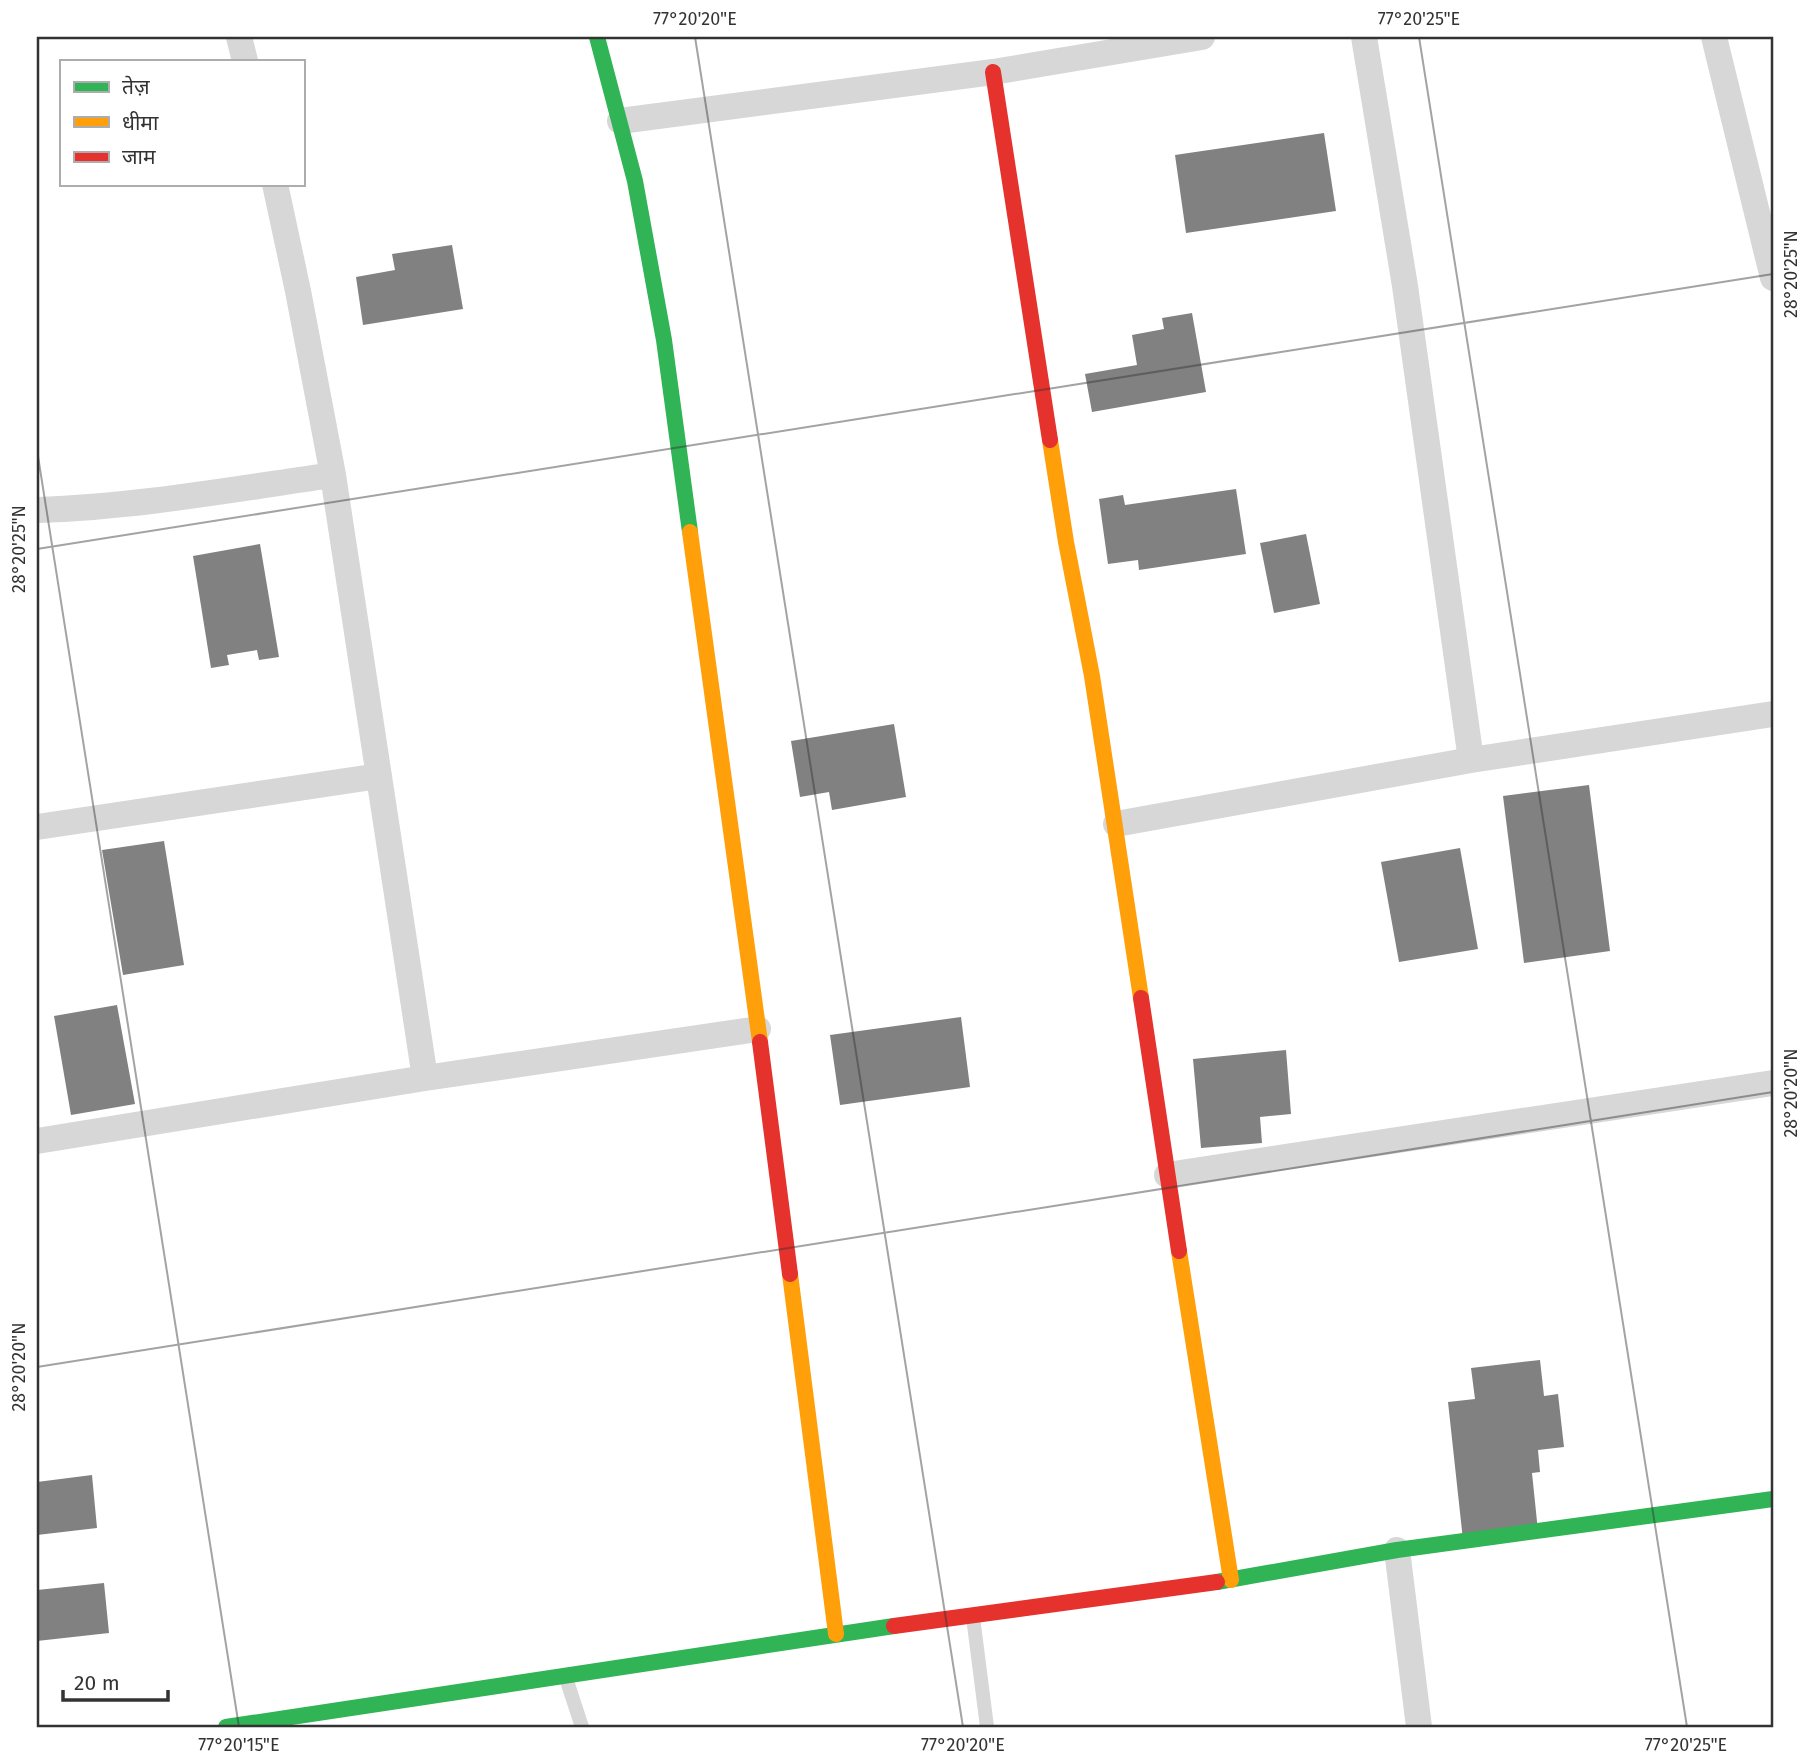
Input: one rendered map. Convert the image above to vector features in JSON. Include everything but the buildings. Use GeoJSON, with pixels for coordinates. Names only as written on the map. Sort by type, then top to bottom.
{"type":"FeatureCollection","features":[{"type":"Feature","properties":{"kind":"street"},"geometry":{"type":"LineString","coordinates":[[239,37],[245,60]]}},
{"type":"Feature","properties":{"kind":"street"},"geometry":{"type":"LineString","coordinates":[[597,37],[620,121],[648,243],[664,340],[758,1029],[836,1634]]}},
{"type":"Feature","properties":{"kind":"street"},"geometry":{"type":"LineString","coordinates":[[620,121],[993,72],[1202,37]]}},
{"type":"Feature","properties":{"kind":"street"},"geometry":{"type":"LineString","coordinates":[[1364,37],[1405,286],[1471,760]]}},
{"type":"Feature","properties":{"kind":"street"},"geometry":{"type":"LineString","coordinates":[[1714,37],[1773,278]]}},
{"type":"Feature","properties":{"kind":"street"},"geometry":{"type":"LineString","coordinates":[[993,72],[1064,528],[1116,824],[1167,1175],[1231,1580]]}},
{"type":"Feature","properties":{"kind":"street"},"geometry":{"type":"LineString","coordinates":[[275,186],[332,475],[425,1078]]}},
{"type":"Feature","properties":{"kind":"street"},"geometry":{"type":"LineString","coordinates":[[37,509],[68,509],[163,500],[332,475]]}},
{"type":"Feature","properties":{"kind":"street"},"geometry":{"type":"LineString","coordinates":[[1116,824],[1471,760],[1773,714]]}},
{"type":"Feature","properties":{"kind":"street"},"geometry":{"type":"LineString","coordinates":[[37,827],[379,776]]}},
{"type":"Feature","properties":{"kind":"street"},"geometry":{"type":"LineString","coordinates":[[37,1141],[425,1078],[758,1029]]}},
{"type":"Feature","properties":{"kind":"street"},"geometry":{"type":"LineString","coordinates":[[1167,1175],[1773,1083]]}},
{"type":"Feature","properties":{"kind":"street"},"geometry":{"type":"LineString","coordinates":[[226,1727],[836,1634],[1231,1580],[1396,1550],[1773,1499]]}},
{"type":"Feature","properties":{"kind":"street"},"geometry":{"type":"LineString","coordinates":[[1396,1550],[1419,1727]]}},
{"type":"Feature","properties":{"kind":"lane"},"geometry":{"type":"LineString","coordinates":[[973,1615],[987,1727]]}},
{"type":"Feature","properties":{"kind":"lane"},"geometry":{"type":"LineString","coordinates":[[565,1675],[582,1727]]}},
{"type":"Feature","properties":{"kind":"traffic: fast"},"geometry":{"type":"LineString","coordinates":[[597,37],[635,181],[664,340],[690,532]]}},
{"type":"Feature","properties":{"kind":"traffic: fast"},"geometry":{"type":"LineString","coordinates":[[1217,1582],[1397,1550],[1773,1499]]}},
{"type":"Feature","properties":{"kind":"traffic: fast"},"geometry":{"type":"LineString","coordinates":[[226,1727],[894,1626]]}},
{"type":"Feature","properties":{"kind":"traffic: slow"},"geometry":{"type":"LineString","coordinates":[[1050,440],[1066,542],[1092,676],[1141,998]]}},
{"type":"Feature","properties":{"kind":"traffic: slow"},"geometry":{"type":"LineString","coordinates":[[690,532],[760,1042]]}},
{"type":"Feature","properties":{"kind":"traffic: slow"},"geometry":{"type":"LineString","coordinates":[[1179,1251],[1231,1580]]}},
{"type":"Feature","properties":{"kind":"traffic: slow"},"geometry":{"type":"LineString","coordinates":[[790,1274],[836,1634]]}},
{"type":"Feature","properties":{"kind":"traffic: jam"},"geometry":{"type":"LineString","coordinates":[[993,72],[1050,440]]}},
{"type":"Feature","properties":{"kind":"traffic: jam"},"geometry":{"type":"LineString","coordinates":[[1141,998],[1179,1251]]}},
{"type":"Feature","properties":{"kind":"traffic: jam"},"geometry":{"type":"LineString","coordinates":[[760,1042],[790,1274]]}},
{"type":"Feature","properties":{"kind":"traffic: jam"},"geometry":{"type":"LineString","coordinates":[[894,1626],[1217,1582]]}}]}
